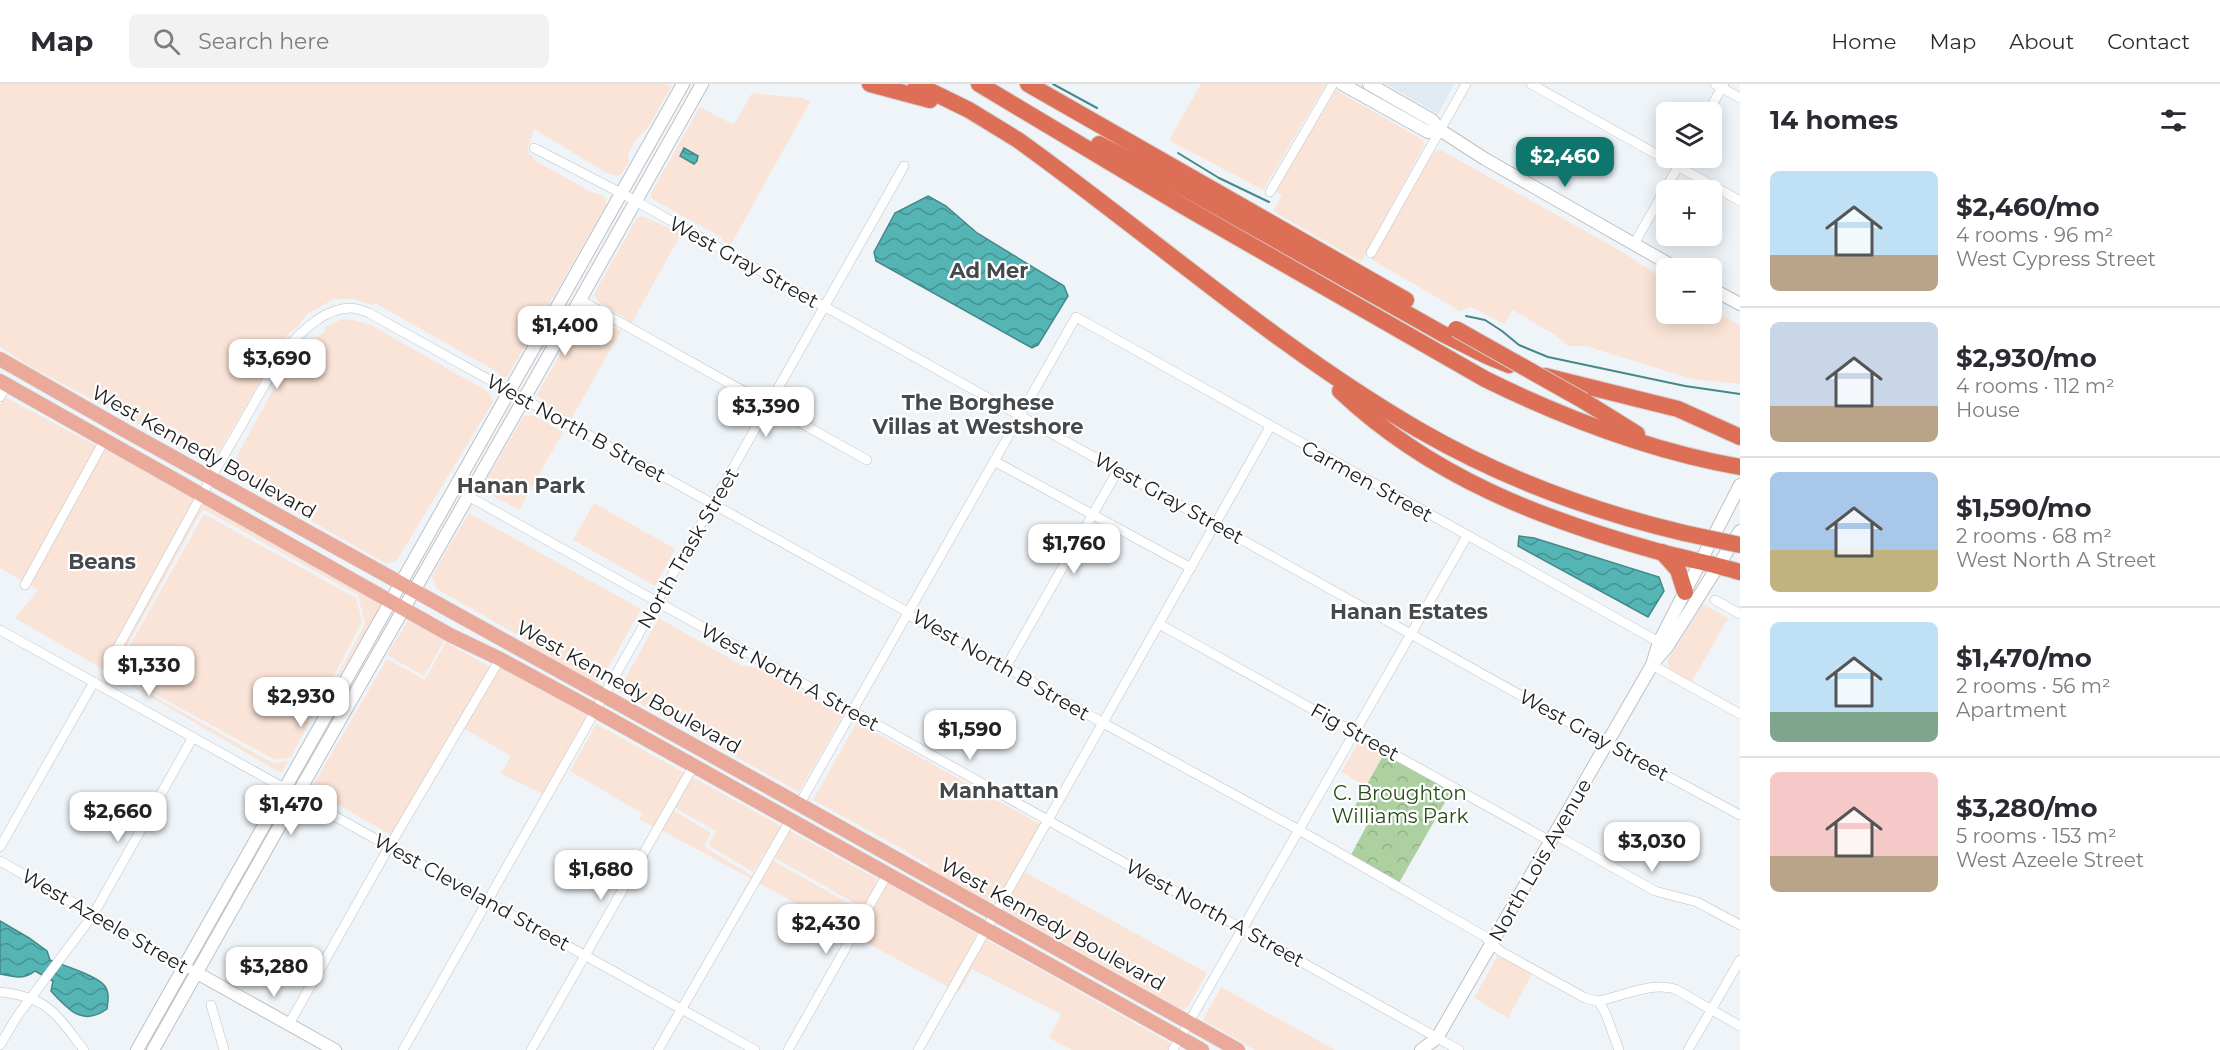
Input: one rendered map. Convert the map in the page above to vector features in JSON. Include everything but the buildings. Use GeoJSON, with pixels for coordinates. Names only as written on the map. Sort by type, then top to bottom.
{"type":"FeatureCollection","features":[{"type":"Feature","properties":{"kind":"highway"},"geometry":{"type":"LineString","coordinates":[[870,84],[940,104],[991,127],[1043,158]]}},
{"type":"Feature","properties":{"kind":"highway"},"geometry":{"type":"LineString","coordinates":[[916,84],[993,125],[1043,158],[1295,350],[1394,415],[1482,463],[1564,499],[1610,514],[1740,545]]}},
{"type":"Feature","properties":{"kind":"highway"},"geometry":{"type":"LineString","coordinates":[[979,84],[1183,206],[1474,373],[1567,417],[1676,453],[1740,467]]}},
{"type":"Feature","properties":{"kind":"highway"},"geometry":{"type":"LineString","coordinates":[[1028,84],[1584,401],[1640,436],[1676,453]]}},
{"type":"Feature","properties":{"kind":"highway"},"geometry":{"type":"LineString","coordinates":[[1001,96],[1138,163],[1486,356],[1550,377],[1678,409],[1739,435]]}},
{"type":"Feature","properties":{"kind":"highway"},"geometry":{"type":"LineString","coordinates":[[1295,350],[1390,434],[1468,482],[1548,516],[1662,552],[1740,572]]}},
{"type":"Feature","properties":{"kind":"highway"},"geometry":{"type":"LineString","coordinates":[[1662,552],[1678,570],[1685,592]]}},
{"type":"Feature","properties":{"kind":"main road","name":"West Kennedy Boulevard"},"geometry":{"type":"LineString","coordinates":[[0,359],[1238,1050]]}},
{"type":"Feature","properties":{"kind":"main road"},"geometry":{"type":"LineString","coordinates":[[2,387],[16,382],[37,381]]}},
{"type":"Feature","properties":{"kind":"main road","name":"West Kennedy Boulevard"},"geometry":{"type":"LineString","coordinates":[[2,387],[105,439],[450,635],[500,659],[594,710],[888,873],[1177,1044],[1202,1050]]}},
{"type":"Feature","properties":{"kind":"main road"},"geometry":{"type":"LineString","coordinates":[[105,439],[113,424]]}},
{"type":"Feature","properties":{"kind":"main road"},"geometry":{"type":"LineString","coordinates":[[733,787],[758,794],[792,812],[799,805]]}},
{"type":"Feature","properties":{"kind":"main road"},"geometry":{"type":"LineString","coordinates":[[791,819],[798,814],[831,830],[848,832]]}},
{"type":"Feature","properties":{"kind":"street"},"geometry":{"type":"LineString","coordinates":[[153,1050],[297,795],[398,604],[401,583],[623,195],[683,84]]}},
{"type":"Feature","properties":{"kind":"street"},"geometry":{"type":"LineString","coordinates":[[137,1050],[284,788],[398,604],[415,591],[702,84]]}},
{"type":"Feature","properties":{"kind":"street"},"geometry":{"type":"LineString","coordinates":[[1270,192],[1333,84]]}},
{"type":"Feature","properties":{"kind":"street"},"geometry":{"type":"LineString","coordinates":[[1342,84],[1428,132],[1440,130]]}},
{"type":"Feature","properties":{"kind":"street"},"geometry":{"type":"LineString","coordinates":[[1369,84],[1432,120],[1440,130],[1524,183],[1658,258]]}},
{"type":"Feature","properties":{"kind":"street"},"geometry":{"type":"LineString","coordinates":[[1371,254],[1466,84]]}},
{"type":"Feature","properties":{"kind":"street"},"geometry":{"type":"LineString","coordinates":[[1531,84],[1656,149]]}},
{"type":"Feature","properties":{"kind":"street"},"geometry":{"type":"LineString","coordinates":[[1712,102],[1720,85],[1740,98]]}},
{"type":"Feature","properties":{"kind":"street","name":"West Gray Street"},"geometry":{"type":"LineString","coordinates":[[534,148],[623,195],[1740,815]]}},
{"type":"Feature","properties":{"kind":"street","name":"North Trask Street"},"geometry":{"type":"LineString","coordinates":[[402,1050],[904,166]]}},
{"type":"Feature","properties":{"kind":"street"},"geometry":{"type":"LineString","coordinates":[[1634,244],[1678,168]]}},
{"type":"Feature","properties":{"kind":"street"},"geometry":{"type":"LineString","coordinates":[[1690,168],[1740,201]]}},
{"type":"Feature","properties":{"kind":"street"},"geometry":{"type":"LineString","coordinates":[[1722,294],[1740,304]]}},
{"type":"Feature","properties":{"kind":"street"},"geometry":{"type":"LineString","coordinates":[[580,300],[867,460]]}},
{"type":"Feature","properties":{"kind":"street","name":"West North B Street"},"geometry":{"type":"LineString","coordinates":[[211,478],[283,353],[293,340],[321,317],[336,310],[353,308],[369,313],[1299,830],[1484,936],[1500,951],[1585,998],[1598,1001]]}},
{"type":"Feature","properties":{"kind":"street","name":"Carmen Street"},"geometry":{"type":"LineString","coordinates":[[1020,416],[1076,317],[1659,642]]}},
{"type":"Feature","properties":{"kind":"street"},"geometry":{"type":"LineString","coordinates":[[799,805],[1020,416]]}},
{"type":"Feature","properties":{"kind":"street"},"geometry":{"type":"LineString","coordinates":[[918,1050],[1270,427]]}},
{"type":"Feature","properties":{"kind":"street"},"geometry":{"type":"LineString","coordinates":[[25,585],[105,439]]}},
{"type":"Feature","properties":{"kind":"street"},"geometry":{"type":"LineString","coordinates":[[994,461],[1191,568]]}},
{"type":"Feature","properties":{"kind":"street"},"geometry":{"type":"LineString","coordinates":[[1006,667],[1118,470]]}},
{"type":"Feature","properties":{"kind":"street"},"geometry":{"type":"LineString","coordinates":[[111,660],[211,478]]}},
{"type":"Feature","properties":{"kind":"street","name":"North Lois Avenue"},"geometry":{"type":"LineString","coordinates":[[1652,665],[1659,642],[1740,485]]}},
{"type":"Feature","properties":{"kind":"street","name":"West North A Street"},"geometry":{"type":"LineString","coordinates":[[468,496],[1243,929],[1437,1044],[1459,1050]]}},
{"type":"Feature","properties":{"kind":"street","name":"North Lois Avenue"},"geometry":{"type":"LineString","coordinates":[[1421,1050],[1437,1044],[1492,943],[1652,665],[1667,647],[1740,531]]}},
{"type":"Feature","properties":{"kind":"street"},"geometry":{"type":"LineString","coordinates":[[1177,1044],[1467,536]]}},
{"type":"Feature","properties":{"kind":"street"},"geometry":{"type":"LineString","coordinates":[[1715,600],[1740,614]]}},
{"type":"Feature","properties":{"kind":"street","name":"Fig Street"},"geometry":{"type":"LineString","coordinates":[[1159,624],[1552,838],[1656,891],[1697,902],[1740,925]]}},
{"type":"Feature","properties":{"kind":"street","name":"West Cleveland Street"},"geometry":{"type":"LineString","coordinates":[[0,630],[755,1050]]}},
{"type":"Feature","properties":{"kind":"street"},"geometry":{"type":"LineString","coordinates":[[289,1024],[389,847],[500,659]]}},
{"type":"Feature","properties":{"kind":"street"},"geometry":{"type":"LineString","coordinates":[[1652,665],[1740,714]]}},
{"type":"Feature","properties":{"kind":"street"},"geometry":{"type":"LineString","coordinates":[[0,846],[4,843],[94,682]]}},
{"type":"Feature","properties":{"kind":"street"},"geometry":{"type":"LineString","coordinates":[[0,1045],[18,1015],[93,915],[193,737]]}},
{"type":"Feature","properties":{"kind":"street"},"geometry":{"type":"LineString","coordinates":[[531,1050],[694,765]]}},
{"type":"Feature","properties":{"kind":"street"},"geometry":{"type":"LineString","coordinates":[[658,1050],[791,819]]}},
{"type":"Feature","properties":{"kind":"street","name":"West Azeele Street"},"geometry":{"type":"LineString","coordinates":[[0,861],[335,1050]]}},
{"type":"Feature","properties":{"kind":"street"},"geometry":{"type":"LineString","coordinates":[[788,1050],[888,873]]}},
{"type":"Feature","properties":{"kind":"street"},"geometry":{"type":"LineString","coordinates":[[1688,1050],[1740,960]]}},
{"type":"Feature","properties":{"kind":"street"},"geometry":{"type":"LineString","coordinates":[[1619,1050],[1605,1012],[1598,1001],[1639,989],[1664,986],[1676,989],[1740,1026]]}},
{"type":"Feature","properties":{"kind":"street"},"geometry":{"type":"LineString","coordinates":[[0,992],[32,999],[46,1005],[84,1050]]}},
{"type":"Feature","properties":{"kind":"street"},"geometry":{"type":"LineString","coordinates":[[211,1005],[224,1050]]}},
{"type":"Feature","properties":{"kind":"shaded area"},"geometry":{"type":"Polygon","coordinates":[[[0,84],[665,84],[671,87],[647,129],[636,139],[622,174],[617,176],[605,172],[534,129],[527,151],[536,161],[589,191],[604,196],[607,204],[507,377],[501,378],[499,373],[375,303],[372,305],[354,299],[334,299],[307,314],[288,334],[211,465],[182,447],[29,366],[0,347],[0,84]]]}},
{"type":"Feature","properties":{"kind":"shaded area"},"geometry":{"type":"Polygon","coordinates":[[[1201,84],[1326,84],[1263,190],[1169,140],[1201,84]]]}},
{"type":"Feature","properties":{"kind":"shaded area"},"geometry":{"type":"Polygon","coordinates":[[[1386,84],[1454,84],[1438,114],[1386,84]]]}},
{"type":"Feature","properties":{"kind":"shaded area"},"geometry":{"type":"Polygon","coordinates":[[[1336,90],[1423,140],[1424,145],[1361,262],[1273,211],[1282,195],[1275,191],[1336,90]]]}},
{"type":"Feature","properties":{"kind":"shaded area"},"geometry":{"type":"Polygon","coordinates":[[[752,93],[803,98],[810,102],[729,248],[721,237],[652,199],[651,193],[700,107],[734,125],[752,93]]]}},
{"type":"Feature","properties":{"kind":"shaded area"},"geometry":{"type":"Polygon","coordinates":[[[1439,149],[1619,250],[1656,274],[1656,324],[1722,324],[1722,315],[1740,325],[1740,384],[1692,379],[1586,346],[1568,346],[1555,335],[1513,310],[1504,324],[1471,307],[1460,311],[1371,259],[1427,161],[1439,149]]]}},
{"type":"Feature","properties":{"kind":"shaded area"},"geometry":{"type":"Polygon","coordinates":[[[643,216],[681,234],[631,324],[624,317],[599,302],[594,294],[637,218],[643,216]]]}},
{"type":"Feature","properties":{"kind":"shaded area"},"geometry":{"type":"Polygon","coordinates":[[[583,314],[621,331],[571,419],[548,406],[537,395],[583,314]]]}},
{"type":"Feature","properties":{"kind":"shaded area"},"geometry":{"type":"Polygon","coordinates":[[[342,319],[371,325],[490,393],[493,402],[397,560],[389,563],[383,562],[231,475],[229,470],[297,347],[324,333],[325,327],[342,319]]]}},
{"type":"Feature","properties":{"kind":"shaded area"},"geometry":{"type":"Polygon","coordinates":[[[5,397],[97,446],[22,581],[0,568],[0,405],[5,397]]]}},
{"type":"Feature","properties":{"kind":"shaded area"},"geometry":{"type":"Polygon","coordinates":[[[532,415],[563,432],[519,510],[481,489],[524,416],[532,415]]]}},
{"type":"Feature","properties":{"kind":"shaded area"},"geometry":{"type":"Polygon","coordinates":[[[104,449],[196,498],[105,666],[111,669],[203,502],[384,602],[322,704],[365,624],[358,595],[205,510],[201,512],[112,673],[273,763],[288,761],[281,773],[15,618],[38,590],[29,584],[104,449]]]}},
{"type":"Feature","properties":{"kind":"shaded area"},"geometry":{"type":"Polygon","coordinates":[[[594,503],[675,549],[655,586],[573,540],[594,503]]]}},
{"type":"Feature","properties":{"kind":"shaded area"},"geometry":{"type":"Polygon","coordinates":[[[469,513],[641,609],[600,682],[595,682],[533,648],[521,637],[437,589],[432,576],[469,513]]]}},
{"type":"Feature","properties":{"kind":"shaded area"},"geometry":{"type":"Polygon","coordinates":[[[204,514],[356,598],[362,622],[291,757],[275,760],[115,672],[204,514]]]}},
{"type":"Feature","properties":{"kind":"shaded area"},"geometry":{"type":"Polygon","coordinates":[[[1703,604],[1728,618],[1691,683],[1669,668],[1667,661],[1703,604]]]}},
{"type":"Feature","properties":{"kind":"shaded area"},"geometry":{"type":"Polygon","coordinates":[[[410,617],[445,639],[424,676],[387,655],[410,617]]]}},
{"type":"Feature","properties":{"kind":"shaded area"},"geometry":{"type":"Polygon","coordinates":[[[659,618],[743,666],[761,668],[843,715],[799,792],[618,691],[659,618]]]}},
{"type":"Feature","properties":{"kind":"shaded area"},"geometry":{"type":"Polygon","coordinates":[[[446,642],[492,668],[391,835],[311,789],[387,659],[425,680],[446,642]]]}},
{"type":"Feature","properties":{"kind":"shaded area"},"geometry":{"type":"Polygon","coordinates":[[[500,666],[587,715],[543,794],[501,774],[511,756],[463,728],[500,666]]]}},
{"type":"Feature","properties":{"kind":"shaded area"},"geometry":{"type":"Polygon","coordinates":[[[857,722],[1040,824],[1009,883],[996,900],[988,901],[930,869],[927,864],[897,846],[813,800],[857,722]]]}},
{"type":"Feature","properties":{"kind":"shaded area"},"geometry":{"type":"Polygon","coordinates":[[[596,724],[877,879],[865,909],[765,852],[753,872],[708,845],[716,831],[668,804],[654,827],[639,819],[642,813],[570,771],[596,724]]]}},
{"type":"Feature","properties":{"kind":"shaded area"},"geometry":{"type":"Polygon","coordinates":[[[1361,739],[1385,752],[1366,786],[1341,772],[1361,739]]]}},
{"type":"Feature","properties":{"kind":"shaded area"},"geometry":{"type":"Polygon","coordinates":[[[672,810],[711,833],[705,844],[706,848],[754,875],[752,879],[661,830],[672,810]]]}},
{"type":"Feature","properties":{"kind":"shaded area"},"geometry":{"type":"Polygon","coordinates":[[[772,860],[862,911],[850,933],[759,883],[772,860]]]}},
{"type":"Feature","properties":{"kind":"shaded area"},"geometry":{"type":"Polygon","coordinates":[[[1023,871],[1207,973],[1188,1007],[1183,1010],[1014,915],[1006,908],[1007,902],[1023,871]]]}},
{"type":"Feature","properties":{"kind":"shaded area"},"geometry":{"type":"Polygon","coordinates":[[[887,883],[977,934],[949,987],[856,937],[887,883]]]}},
{"type":"Feature","properties":{"kind":"shaded area"},"geometry":{"type":"Polygon","coordinates":[[[984,938],[1172,1044],[1169,1050],[1072,1050],[1049,1038],[1061,1014],[972,969],[959,992],[955,990],[984,938]]]}},
{"type":"Feature","properties":{"kind":"shaded area"},"geometry":{"type":"Polygon","coordinates":[[[1497,957],[1506,959],[1532,974],[1508,1018],[1474,998],[1497,957]]]}},
{"type":"Feature","properties":{"kind":"shaded area"},"geometry":{"type":"Polygon","coordinates":[[[1221,987],[1335,1050],[1255,1050],[1203,1020],[1221,987]]]}},
{"type":"Feature","properties":{"kind":"green space","name":"C. Broughton Williams Park"},"geometry":{"type":"Polygon","coordinates":[[[1385,752],[1452,790],[1399,883],[1351,855],[1368,823],[1351,813],[1385,752]]]}},
{"type":"Feature","properties":{"kind":"water"},"geometry":{"type":"Polygon","coordinates":[[[684,148],[698,156],[694,164],[680,156],[684,148]]]}},
{"type":"Feature","properties":{"kind":"water"},"geometry":{"type":"Polygon","coordinates":[[[928,196],[946,206],[977,233],[1064,286],[1068,296],[1038,345],[1032,348],[876,261],[874,252],[895,213],[928,196]]]}},
{"type":"Feature","properties":{"kind":"water"},"geometry":{"type":"Polygon","coordinates":[[[1519,536],[1534,538],[1659,577],[1664,591],[1648,617],[1518,546],[1519,536]]]}},
{"type":"Feature","properties":{"kind":"water"},"geometry":{"type":"Polygon","coordinates":[[[0,921],[47,951],[50,960],[100,981],[107,991],[107,1009],[90,1016],[76,1014],[51,991],[53,981],[35,971],[23,977],[0,974],[0,921]]]}},
{"type":"Feature","properties":{"kind":"waterway"},"geometry":{"type":"LineString","coordinates":[[1053,84],[1097,108]]}},
{"type":"Feature","properties":{"kind":"waterway"},"geometry":{"type":"LineString","coordinates":[[1178,153],[1219,178],[1269,202]]}},
{"type":"Feature","properties":{"kind":"waterway"},"geometry":{"type":"LineString","coordinates":[[1466,316],[1485,320],[1519,345],[1548,357],[1685,386],[1740,394]]}},
{"type":"Feature","properties":{"kind":"district","name":"Ad Mer"},"geometry":{"type":"Point","coordinates":[989,271]}},
{"type":"Feature","properties":{"kind":"district","name":"The Borghese Villas at Westshore"},"geometry":{"type":"Point","coordinates":[978,415]}},
{"type":"Feature","properties":{"kind":"district","name":"Hanan Park"},"geometry":{"type":"Point","coordinates":[521,486]}},
{"type":"Feature","properties":{"kind":"district","name":"Beans"},"geometry":{"type":"Point","coordinates":[102,562]}},
{"type":"Feature","properties":{"kind":"district","name":"Hanan Estates"},"geometry":{"type":"Point","coordinates":[1409,612]}},
{"type":"Feature","properties":{"kind":"district","name":"Manhattan"},"geometry":{"type":"Point","coordinates":[999,791]}}]}
